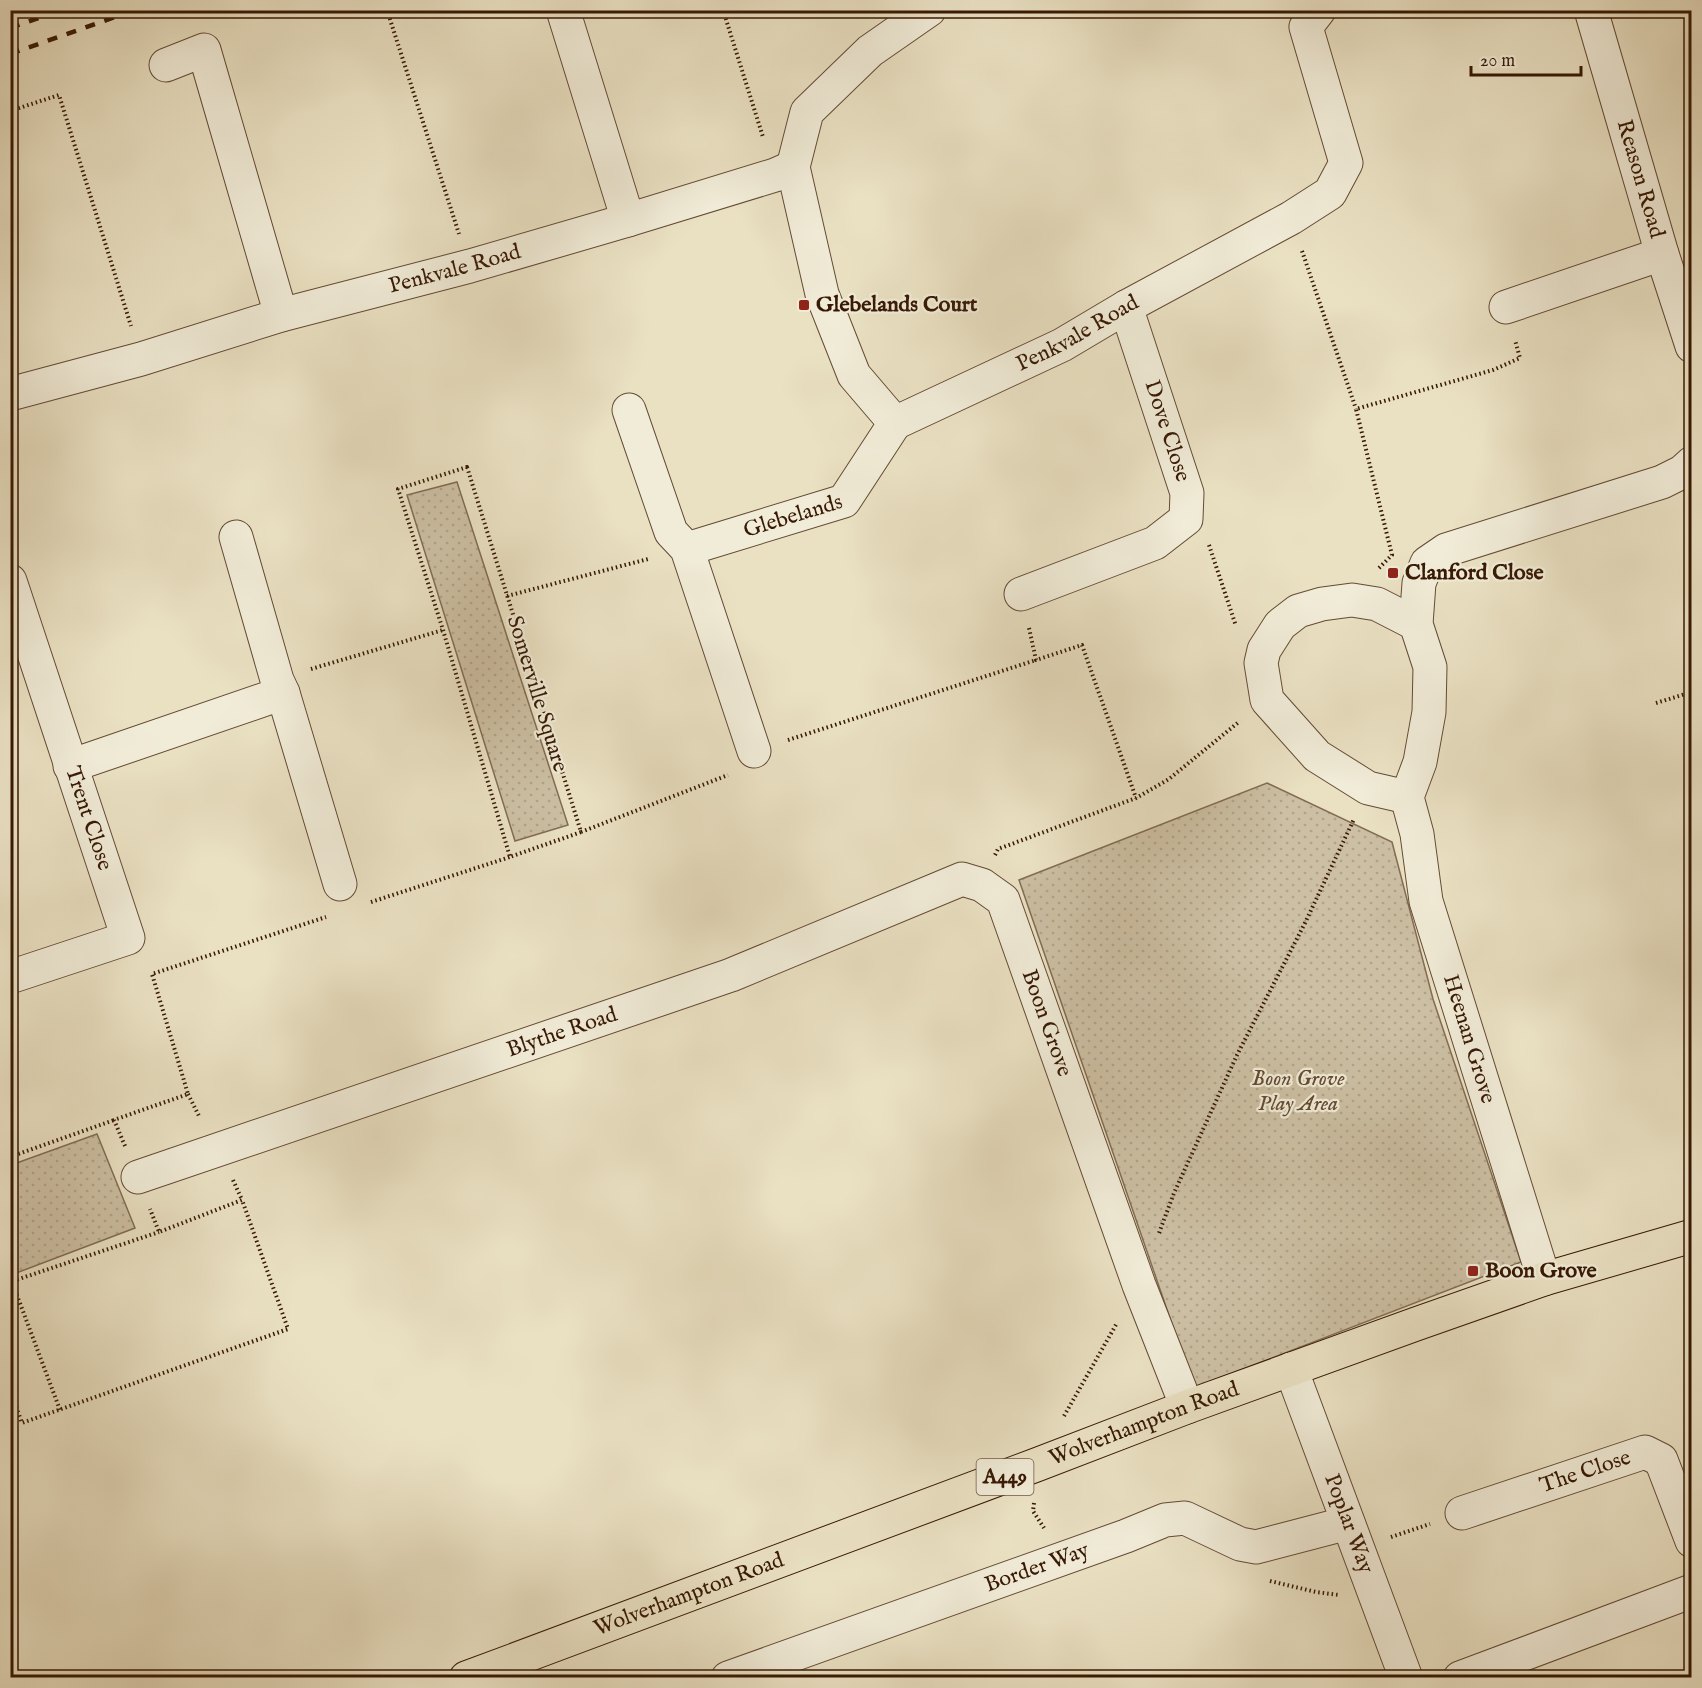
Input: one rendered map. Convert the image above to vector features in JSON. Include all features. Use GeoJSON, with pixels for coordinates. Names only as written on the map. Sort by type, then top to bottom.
{"type":"FeatureCollection","features":[{"type":"Feature","properties":{"kind":"highway","name":"Wolverhampton Road"},"geometry":{"type":"LineString","coordinates":[[466,1677],[1291,1369],[1544,1279],[1692,1236]]}},
{"type":"Feature","properties":{"kind":"street"},"geometry":{"type":"LineString","coordinates":[[563,10],[628,220]]}},
{"type":"Feature","properties":{"kind":"street"},"geometry":{"type":"LineString","coordinates":[[895,423],[854,375],[822,294],[784,171],[807,112],[870,51],[929,10]]}},
{"type":"Feature","properties":{"kind":"street","name":"Penkvale Road"},"geometry":{"type":"LineString","coordinates":[[895,423],[1062,345],[1126,307],[1290,218],[1330,192],[1346,163],[1306,27],[1319,10]]}},
{"type":"Feature","properties":{"kind":"street","name":"Reason Road"},"geometry":{"type":"LineString","coordinates":[[1591,10],[1662,254],[1692,346]]}},
{"type":"Feature","properties":{"kind":"street"},"geometry":{"type":"LineString","coordinates":[[166,64],[204,50],[281,315]]}},
{"type":"Feature","properties":{"kind":"street","name":"Penkvale Road"},"geometry":{"type":"LineString","coordinates":[[10,394],[141,358],[281,315],[470,266],[784,171]]}},
{"type":"Feature","properties":{"kind":"street"},"geometry":{"type":"LineString","coordinates":[[1506,307],[1662,254]]}},
{"type":"Feature","properties":{"kind":"street","name":"Dove Close"},"geometry":{"type":"LineString","coordinates":[[1126,307],[1187,493],[1186,519]]}},
{"type":"Feature","properties":{"kind":"street"},"geometry":{"type":"LineString","coordinates":[[629,410],[671,531],[687,549],[754,751]]}},
{"type":"Feature","properties":{"kind":"street","name":"Glebelands"},"geometry":{"type":"LineString","coordinates":[[687,549],[844,501],[895,423]]}},
{"type":"Feature","properties":{"kind":"street"},"geometry":{"type":"LineString","coordinates":[[1416,624],[1377,604],[1352,600],[1322,604],[1298,611],[1280,625],[1264,650],[1261,663],[1267,700],[1317,756],[1368,788],[1407,797],[1420,762],[1429,712],[1430,667],[1416,624],[1419,583],[1427,563],[1446,550],[1662,482],[1682,472],[1692,463]]}},
{"type":"Feature","properties":{"kind":"street"},"geometry":{"type":"LineString","coordinates":[[1021,594],[1155,543],[1186,519]]}},
{"type":"Feature","properties":{"kind":"street"},"geometry":{"type":"LineString","coordinates":[[236,537],[340,884]]}},
{"type":"Feature","properties":{"kind":"street","name":"Trent Close"},"geometry":{"type":"LineString","coordinates":[[10,977],[128,938],[13,601]]}},
{"type":"Feature","properties":{"kind":"street"},"geometry":{"type":"LineString","coordinates":[[70,766],[280,686]]}},
{"type":"Feature","properties":{"kind":"street","name":"Heenan Grove"},"geometry":{"type":"LineString","coordinates":[[1407,797],[1417,834],[1426,901],[1544,1279]]}},
{"type":"Feature","properties":{"kind":"street","name":"Blythe Road"},"geometry":{"type":"LineString","coordinates":[[138,1177],[731,975],[962,879],[982,885]]}},
{"type":"Feature","properties":{"kind":"street","name":"Boon Grove"},"geometry":{"type":"LineString","coordinates":[[982,885],[1004,900],[1139,1285],[1187,1407]]}},
{"type":"Feature","properties":{"kind":"street","name":"Poplar Way"},"geometry":{"type":"LineString","coordinates":[[1291,1369],[1406,1677]]}},
{"type":"Feature","properties":{"kind":"street","name":"The Close"},"geometry":{"type":"LineString","coordinates":[[1462,1513],[1645,1452],[1661,1460],[1692,1541]]}},
{"type":"Feature","properties":{"kind":"street","name":"Border Way"},"geometry":{"type":"LineString","coordinates":[[728,1677],[1126,1536],[1165,1520],[1185,1518],[1240,1544],[1256,1547],[1353,1535]]}},
{"type":"Feature","properties":{"kind":"street"},"geometry":{"type":"LineString","coordinates":[[1460,1677],[1692,1591]]}},
{"type":"Feature","properties":{"kind":"path"},"geometry":{"type":"LineString","coordinates":[[387,10],[470,266]]}},
{"type":"Feature","properties":{"kind":"path"},"geometry":{"type":"LineString","coordinates":[[723,10],[784,171]]}},
{"type":"Feature","properties":{"kind":"path"},"geometry":{"type":"LineString","coordinates":[[10,111],[59,95],[141,358]]}},
{"type":"Feature","properties":{"kind":"path"},"geometry":{"type":"LineString","coordinates":[[1290,218],[1356,409],[1392,555],[1352,600]]}},
{"type":"Feature","properties":{"kind":"path"},"geometry":{"type":"LineString","coordinates":[[1356,409],[1493,370],[1520,358],[1506,307]]}},
{"type":"Feature","properties":{"kind":"path","name":"Somerville Square"},"geometry":{"type":"LineString","coordinates":[[467,467],[581,832],[510,857],[443,630],[398,489],[467,467]]}},
{"type":"Feature","properties":{"kind":"path"},"geometry":{"type":"LineString","coordinates":[[1186,519],[1204,531],[1244,649],[1261,663]]}},
{"type":"Feature","properties":{"kind":"path"},"geometry":{"type":"LineString","coordinates":[[507,596],[687,549]]}},
{"type":"Feature","properties":{"kind":"path"},"geometry":{"type":"LineString","coordinates":[[1021,594],[1036,660]]}},
{"type":"Feature","properties":{"kind":"path"},"geometry":{"type":"LineString","coordinates":[[280,686],[443,630]]}},
{"type":"Feature","properties":{"kind":"path"},"geometry":{"type":"LineString","coordinates":[[581,832],[756,764],[754,751],[1082,645],[1136,798]]}},
{"type":"Feature","properties":{"kind":"path"},"geometry":{"type":"LineString","coordinates":[[1656,703],[1692,692]]}},
{"type":"Feature","properties":{"kind":"path"},"geometry":{"type":"LineString","coordinates":[[982,885],[998,849],[1136,798],[1170,779],[1267,700]]}},
{"type":"Feature","properties":{"kind":"path"},"geometry":{"type":"LineString","coordinates":[[1158,1234],[1174,1193],[1237,1055],[1305,923],[1368,788]]}},
{"type":"Feature","properties":{"kind":"path"},"geometry":{"type":"LineString","coordinates":[[10,1157],[114,1120]]}},
{"type":"Feature","properties":{"kind":"path"},"geometry":{"type":"LineString","coordinates":[[10,1390],[22,1423],[60,1410],[12,1282],[159,1232]]}},
{"type":"Feature","properties":{"kind":"path"},"geometry":{"type":"LineString","coordinates":[[1063,1558],[1034,1511],[1036,1465],[1139,1285]]}},
{"type":"Feature","properties":{"kind":"path"},"geometry":{"type":"LineString","coordinates":[[1353,1535],[1462,1513]]}},
{"type":"Feature","properties":{"kind":"green space"},"geometry":{"type":"Polygon","coordinates":[[[457,482],[568,825],[515,841],[407,495],[457,482]]]}},
{"type":"Feature","properties":{"kind":"green space","name":"Boon Grove Play Area"},"geometry":{"type":"Polygon","coordinates":[[[1267,783],[1392,842],[1433,999],[1521,1262],[1194,1388],[1019,880],[1267,783]]]}},
{"type":"Feature","properties":{"kind":"green space"},"geometry":{"type":"Polygon","coordinates":[[[97,1134],[135,1228],[11,1275],[11,1165],[97,1134]]]}},
{"type":"Feature","properties":{"kind":"railway"},"geometry":{"type":"LineString","coordinates":[[10,28],[62,10]]}},
{"type":"Feature","properties":{"kind":"railway"},"geometry":{"type":"LineString","coordinates":[[10,54],[135,10]]}},
{"type":"Feature","properties":{"kind":"place","name":"Glebelands Court"},"geometry":{"type":"Point","coordinates":[804,305]}},
{"type":"Feature","properties":{"kind":"place","name":"Clanford Close"},"geometry":{"type":"Point","coordinates":[1393,573]}},
{"type":"Feature","properties":{"kind":"place","name":"Boon Grove"},"geometry":{"type":"Point","coordinates":[1473,1271]}}]}
